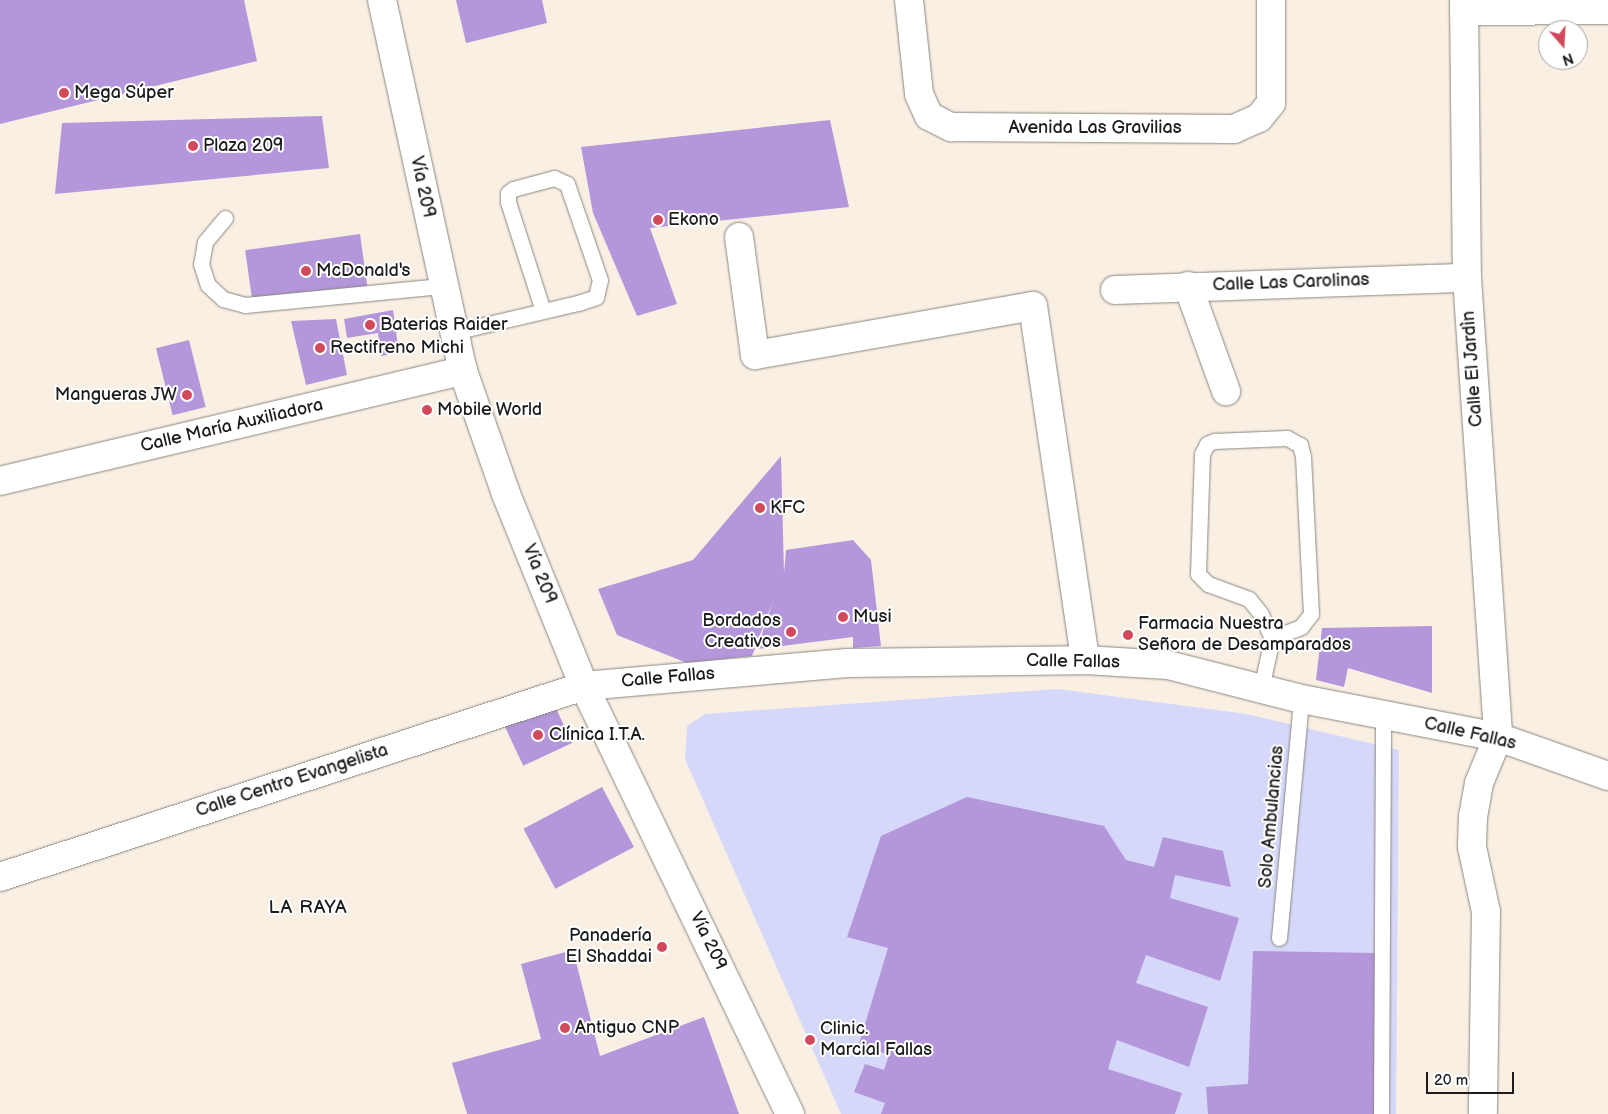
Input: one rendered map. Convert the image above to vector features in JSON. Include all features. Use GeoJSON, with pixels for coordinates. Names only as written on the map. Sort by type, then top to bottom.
{"type":"FeatureCollection","features":[{"type":"Feature","properties":{"kind":"street","name":"Vía 209"},"geometry":{"type":"LineString","coordinates":[[382,0],[463,371],[506,494],[584,686],[790,1114]]}},
{"type":"Feature","properties":{"kind":"street","name":"Avenida Las Gravilias"},"geometry":{"type":"LineString","coordinates":[[909,0],[919,94],[929,116],[951,127],[1234,129],[1259,118],[1271,103],[1271,0]]}},
{"type":"Feature","properties":{"kind":"street"},"geometry":{"type":"LineString","coordinates":[[1464,5],[1608,10]]}},
{"type":"Feature","properties":{"kind":"street","name":"Calle El Jardìn"},"geometry":{"type":"LineString","coordinates":[[1464,5],[1467,278],[1498,737]]}},
{"type":"Feature","properties":{"kind":"street"},"geometry":{"type":"LineString","coordinates":[[739,236],[755,355],[1033,306],[1085,660]]}},
{"type":"Feature","properties":{"kind":"street","name":"Calle Las Carolinas"},"geometry":{"type":"LineString","coordinates":[[1115,290],[1188,286],[1467,278]]}},
{"type":"Feature","properties":{"kind":"street"},"geometry":{"type":"LineString","coordinates":[[1188,286],[1226,391]]}},
{"type":"Feature","properties":{"kind":"street","name":"Calle María Auxiliadora"},"geometry":{"type":"LineString","coordinates":[[0,481],[463,371]]}},
{"type":"Feature","properties":{"kind":"street","name":"Calle Fallas"},"geometry":{"type":"LineString","coordinates":[[584,686],[847,663],[1085,660],[1168,665],[1301,699],[1498,737],[1608,776]]}},
{"type":"Feature","properties":{"kind":"street","name":"Calle Centro Evangelista"},"geometry":{"type":"LineString","coordinates":[[0,877],[584,686]]}},
{"type":"Feature","properties":{"kind":"street"},"geometry":{"type":"LineString","coordinates":[[1483,1114],[1486,920],[1472,847],[1473,816],[1478,783],[1498,737]]}},
{"type":"Feature","properties":{"kind":"lane"},"geometry":{"type":"LineString","coordinates":[[454,332],[596,297],[600,289],[600,280],[567,184],[554,178],[513,189],[508,193],[508,202],[543,310]]}},
{"type":"Feature","properties":{"kind":"lane"},"geometry":{"type":"LineString","coordinates":[[225,218],[204,242],[201,264],[208,285],[223,299],[245,305],[444,286]]}},
{"type":"Feature","properties":{"kind":"lane"},"geometry":{"type":"LineString","coordinates":[[1260,689],[1272,638],[1261,614],[1249,599],[1208,584],[1198,574],[1202,454],[1207,444],[1214,441],[1288,438],[1300,445],[1303,456],[1311,614],[1301,627],[1272,638]]}},
{"type":"Feature","properties":{"kind":"lane","name":"Solo Ambulancias"},"geometry":{"type":"LineString","coordinates":[[1280,938],[1301,699]]}},
{"type":"Feature","properties":{"kind":"lane"},"geometry":{"type":"LineString","coordinates":[[1381,1114],[1383,715]]}},
{"type":"Feature","properties":{"kind":"shaded area"},"geometry":{"type":"Polygon","coordinates":[[[1058,689],[1247,714],[1399,750],[1396,1114],[841,1114],[685,759],[687,726],[705,714],[1058,689]]]}},
{"type":"Feature","properties":{"kind":"building","name":"Mega Súper"},"geometry":{"type":"Polygon","coordinates":[[[0,0],[244,0],[257,61],[0,124],[0,0]]]}},
{"type":"Feature","properties":{"kind":"building"},"geometry":{"type":"Polygon","coordinates":[[[456,0],[542,0],[547,23],[466,43],[456,0]]]}},
{"type":"Feature","properties":{"kind":"building","name":"Plaza 209"},"geometry":{"type":"Polygon","coordinates":[[[322,116],[329,168],[55,194],[62,123],[322,116]]]}},
{"type":"Feature","properties":{"kind":"building","name":"Ekono"},"geometry":{"type":"Polygon","coordinates":[[[830,120],[849,207],[650,228],[677,304],[637,316],[593,213],[581,147],[830,120]]]}},
{"type":"Feature","properties":{"kind":"building","name":"McDonald's"},"geometry":{"type":"Polygon","coordinates":[[[360,234],[368,291],[253,308],[245,250],[360,234]]]}},
{"type":"Feature","properties":{"kind":"building","name":"Baterias Raider"},"geometry":{"type":"Polygon","coordinates":[[[393,310],[399,353],[381,356],[378,333],[347,338],[344,319],[393,310]]]}},
{"type":"Feature","properties":{"kind":"building","name":"Rectifreno Michi"},"geometry":{"type":"Polygon","coordinates":[[[336,319],[347,375],[306,385],[291,321],[336,319]]]}},
{"type":"Feature","properties":{"kind":"building"},"geometry":{"type":"Polygon","coordinates":[[[189,340],[206,407],[173,415],[156,348],[189,340]]]}},
{"type":"Feature","properties":{"kind":"building","name":"KFC"},"geometry":{"type":"Polygon","coordinates":[[[781,456],[784,573],[786,550],[853,540],[871,560],[881,646],[853,648],[853,637],[757,649],[773,601],[752,656],[687,663],[617,635],[598,589],[693,560],[781,456]]]}},
{"type":"Feature","properties":{"kind":"building"},"geometry":{"type":"Polygon","coordinates":[[[1432,626],[1432,693],[1348,668],[1344,687],[1316,680],[1322,628],[1432,626]]]}},
{"type":"Feature","properties":{"kind":"building","name":"Clínica I.T.A."},"geometry":{"type":"Polygon","coordinates":[[[554,704],[572,743],[523,766],[505,727],[554,704]]]}},
{"type":"Feature","properties":{"kind":"building"},"geometry":{"type":"Polygon","coordinates":[[[602,787],[634,847],[555,889],[523,829],[602,787]]]}},
{"type":"Feature","properties":{"kind":"building"},"geometry":{"type":"Polygon","coordinates":[[[967,797],[1104,826],[1126,860],[1154,867],[1163,837],[1223,851],[1231,887],[1175,875],[1170,898],[1239,918],[1220,981],[1146,955],[1136,983],[1208,1007],[1189,1067],[1117,1040],[1108,1069],[1182,1093],[1175,1114],[881,1114],[885,1103],[854,1092],[865,1064],[884,1070],[889,1055],[859,1044],[888,948],[847,937],[881,836],[967,797]]]}},
{"type":"Feature","properties":{"kind":"building","name":"Antiguo CNP"},"geometry":{"type":"Polygon","coordinates":[[[573,950],[600,1056],[704,1017],[739,1114],[467,1114],[452,1063],[541,1039],[521,964],[573,950]]]}},
{"type":"Feature","properties":{"kind":"building"},"geometry":{"type":"Polygon","coordinates":[[[1253,951],[1375,953],[1375,1114],[1208,1114],[1206,1087],[1248,1084],[1253,951]]]}},
{"type":"Feature","properties":{"kind":"place","name":"Mega Súper"},"geometry":{"type":"Point","coordinates":[64,93]}},
{"type":"Feature","properties":{"kind":"place","name":"Plaza 209"},"geometry":{"type":"Point","coordinates":[193,146]}},
{"type":"Feature","properties":{"kind":"place","name":"Ekono"},"geometry":{"type":"Point","coordinates":[658,220]}},
{"type":"Feature","properties":{"kind":"place","name":"McDonald's"},"geometry":{"type":"Point","coordinates":[306,271]}},
{"type":"Feature","properties":{"kind":"place","name":"Baterias Raider"},"geometry":{"type":"Point","coordinates":[370,325]}},
{"type":"Feature","properties":{"kind":"place","name":"Rectifreno Michi"},"geometry":{"type":"Point","coordinates":[320,348]}},
{"type":"Feature","properties":{"kind":"place","name":"Mangueras JW"},"geometry":{"type":"Point","coordinates":[187,395]}},
{"type":"Feature","properties":{"kind":"place","name":"Mobile World"},"geometry":{"type":"Point","coordinates":[427,410]}},
{"type":"Feature","properties":{"kind":"place","name":"KFC"},"geometry":{"type":"Point","coordinates":[760,508]}},
{"type":"Feature","properties":{"kind":"place","name":"Musi"},"geometry":{"type":"Point","coordinates":[843,617]}},
{"type":"Feature","properties":{"kind":"place","name":"Bordados Creativos"},"geometry":{"type":"Point","coordinates":[791,632]}},
{"type":"Feature","properties":{"kind":"place","name":"Farmacia Nuestra Señora de Desamparados"},"geometry":{"type":"Point","coordinates":[1128,635]}},
{"type":"Feature","properties":{"kind":"place","name":"Clínica I.T.A."},"geometry":{"type":"Point","coordinates":[538,735]}},
{"type":"Feature","properties":{"kind":"place","name":"Panadería El Shaddai"},"geometry":{"type":"Point","coordinates":[662,947]}},
{"type":"Feature","properties":{"kind":"place","name":"Antiguo CNP"},"geometry":{"type":"Point","coordinates":[565,1028]}},
{"type":"Feature","properties":{"kind":"place","name":"Clinic. Marcial Fallas"},"geometry":{"type":"Point","coordinates":[810,1040]}},
{"type":"Feature","properties":{"kind":"district","name":"LA RAYA"},"geometry":{"type":"Point","coordinates":[308,908]}}]}
